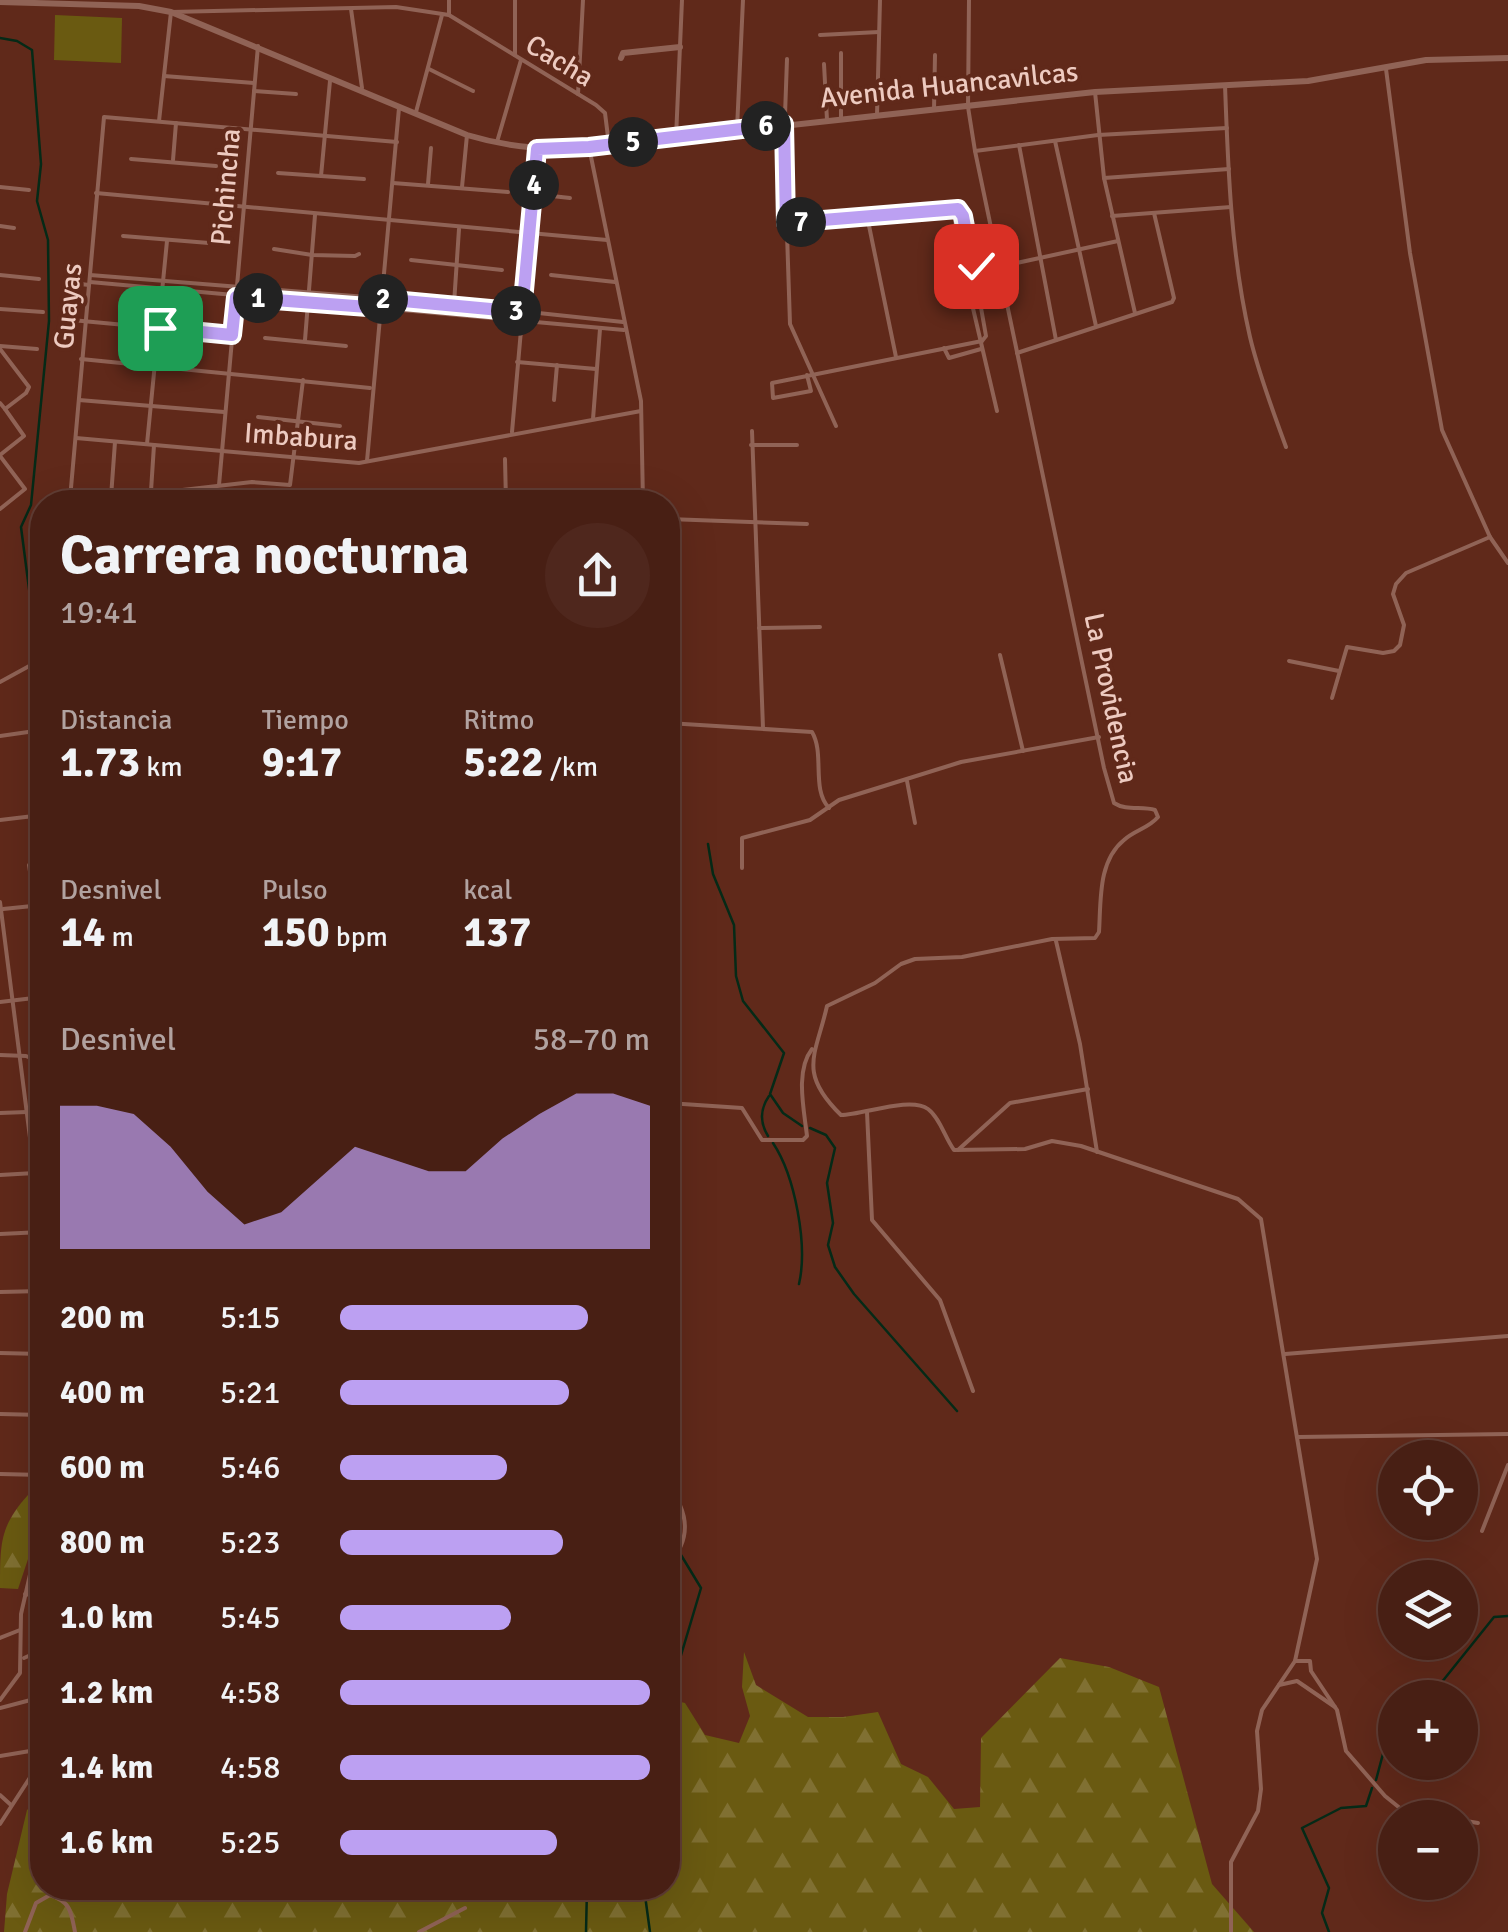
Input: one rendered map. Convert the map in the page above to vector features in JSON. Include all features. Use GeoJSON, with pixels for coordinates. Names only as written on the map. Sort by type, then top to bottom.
{"type":"FeatureCollection","features":[{"type":"Feature","properties":{"kind":"street"},"geometry":{"type":"LineString","coordinates":[[183,0],[184,10]]}},
{"type":"Feature","properties":{"kind":"street"},"geometry":{"type":"LineString","coordinates":[[262,0],[262,8]]}},
{"type":"Feature","properties":{"kind":"street"},"geometry":{"type":"LineString","coordinates":[[292,0],[293,8]]}},
{"type":"Feature","properties":{"kind":"street"},"geometry":{"type":"LineString","coordinates":[[366,0],[367,7]]}},
{"type":"Feature","properties":{"kind":"street"},"geometry":{"type":"LineString","coordinates":[[416,112],[449,0]]}},
{"type":"Feature","properties":{"kind":"street"},"geometry":{"type":"LineString","coordinates":[[515,0],[515,56]]}},
{"type":"Feature","properties":{"kind":"street"},"geometry":{"type":"LineString","coordinates":[[578,94],[583,0]]}},
{"type":"Feature","properties":{"kind":"street"},"geometry":{"type":"LineString","coordinates":[[676,138],[682,0]]}},
{"type":"Feature","properties":{"kind":"street"},"geometry":{"type":"LineString","coordinates":[[736,129],[743,0]]}},
{"type":"Feature","properties":{"kind":"street"},"geometry":{"type":"LineString","coordinates":[[877,115],[880,0]]}},
{"type":"Feature","properties":{"kind":"street","name":"La Providencia"},"geometry":{"type":"LineString","coordinates":[[680,1104],[744,1108],[761,1140],[803,1140],[805,1060],[827,1006],[915,960],[962,957],[1055,939],[1098,936],[1105,867],[1112,853],[1132,833],[1158,817],[1155,810],[1146,807],[1124,808],[1114,803],[975,151],[968,106],[969,0]]}},
{"type":"Feature","properties":{"kind":"street","name":"Avenida Huancavilcas"},"geometry":{"type":"LineString","coordinates":[[0,2],[91,2],[170,12],[362,88],[467,135],[537,149],[609,145],[1095,92],[1308,81],[1454,58],[1508,58]]}},
{"type":"Feature","properties":{"kind":"street","name":"Cacha"},"geometry":{"type":"LineString","coordinates":[[170,12],[396,7],[446,15],[605,113],[609,145]]}},
{"type":"Feature","properties":{"kind":"street"},"geometry":{"type":"LineString","coordinates":[[350,8],[362,88]]}},
{"type":"Feature","properties":{"kind":"street"},"geometry":{"type":"LineString","coordinates":[[170,12],[159,121],[396,142]]}},
{"type":"Feature","properties":{"kind":"street"},"geometry":{"type":"LineString","coordinates":[[820,35],[879,32]]}},
{"type":"Feature","properties":{"kind":"street","name":"Pichincha"},"geometry":{"type":"LineString","coordinates":[[219,485],[258,46]]}},
{"type":"Feature","properties":{"kind":"street"},"geometry":{"type":"LineString","coordinates":[[621,58],[623,53],[680,47]]}},
{"type":"Feature","properties":{"kind":"street"},"geometry":{"type":"LineString","coordinates":[[840,53],[841,118]]}},
{"type":"Feature","properties":{"kind":"street"},"geometry":{"type":"LineString","coordinates":[[934,110],[935,55]]}},
{"type":"Feature","properties":{"kind":"street"},"geometry":{"type":"LineString","coordinates":[[497,143],[521,60]]}},
{"type":"Feature","properties":{"kind":"street"},"geometry":{"type":"LineString","coordinates":[[786,60],[784,140],[790,324],[836,426]]}},
{"type":"Feature","properties":{"kind":"street"},"geometry":{"type":"LineString","coordinates":[[824,64],[827,120]]}},
{"type":"Feature","properties":{"kind":"street"},"geometry":{"type":"LineString","coordinates":[[429,69],[473,91]]}},
{"type":"Feature","properties":{"kind":"street"},"geometry":{"type":"LineString","coordinates":[[1386,69],[1410,253],[1442,430],[1490,537],[1508,563]]}},
{"type":"Feature","properties":{"kind":"street"},"geometry":{"type":"LineString","coordinates":[[164,76],[255,83]]}},
{"type":"Feature","properties":{"kind":"street"},"geometry":{"type":"LineString","coordinates":[[321,176],[331,76]]}},
{"type":"Feature","properties":{"kind":"street"},"geometry":{"type":"LineString","coordinates":[[1225,85],[1231,207],[1240,285],[1250,340],[1286,447]]}},
{"type":"Feature","properties":{"kind":"street"},"geometry":{"type":"LineString","coordinates":[[254,91],[296,94]]}},
{"type":"Feature","properties":{"kind":"street"},"geometry":{"type":"LineString","coordinates":[[1095,92],[1104,178],[1135,313]]}},
{"type":"Feature","properties":{"kind":"street"},"geometry":{"type":"LineString","coordinates":[[367,461],[399,104]]}},
{"type":"Feature","properties":{"kind":"street","name":"Guayas"},"geometry":{"type":"LineString","coordinates":[[71,490],[104,117],[159,121]]}},
{"type":"Feature","properties":{"kind":"street"},"geometry":{"type":"LineString","coordinates":[[174,160],[176,123]]}},
{"type":"Feature","properties":{"kind":"street"},"geometry":{"type":"LineString","coordinates":[[975,151],[1098,135],[1228,128]]}},
{"type":"Feature","properties":{"kind":"street"},"geometry":{"type":"LineString","coordinates":[[462,188],[467,135]]}},
{"type":"Feature","properties":{"kind":"street"},"geometry":{"type":"LineString","coordinates":[[753,138],[776,144],[784,140]]}},
{"type":"Feature","properties":{"kind":"street"},"geometry":{"type":"LineString","coordinates":[[1054,141],[1096,326]]}},
{"type":"Feature","properties":{"kind":"street"},"geometry":{"type":"LineString","coordinates":[[1019,145],[1056,340]]}},
{"type":"Feature","properties":{"kind":"street"},"geometry":{"type":"LineString","coordinates":[[589,147],[641,401],[643,490]]}},
{"type":"Feature","properties":{"kind":"street"},"geometry":{"type":"LineString","coordinates":[[428,184],[431,148]]}},
{"type":"Feature","properties":{"kind":"street"},"geometry":{"type":"LineString","coordinates":[[512,432],[537,149]]}},
{"type":"Feature","properties":{"kind":"street"},"geometry":{"type":"LineString","coordinates":[[131,159],[216,166]]}},
{"type":"Feature","properties":{"kind":"street"},"geometry":{"type":"LineString","coordinates":[[1104,178],[1229,169]]}},
{"type":"Feature","properties":{"kind":"street"},"geometry":{"type":"LineString","coordinates":[[278,173],[364,179]]}},
{"type":"Feature","properties":{"kind":"street"},"geometry":{"type":"LineString","coordinates":[[392,183],[508,192]]}},
{"type":"Feature","properties":{"kind":"street"},"geometry":{"type":"LineString","coordinates":[[0,187],[28,190]]}},
{"type":"Feature","properties":{"kind":"street"},"geometry":{"type":"LineString","coordinates":[[96,192],[607,240]]}},
{"type":"Feature","properties":{"kind":"street"},"geometry":{"type":"LineString","coordinates":[[534,194],[570,198]]}},
{"type":"Feature","properties":{"kind":"street"},"geometry":{"type":"LineString","coordinates":[[1112,216],[1231,207]]}},
{"type":"Feature","properties":{"kind":"street"},"geometry":{"type":"LineString","coordinates":[[953,209],[963,265],[958,278],[968,287],[997,411]]}},
{"type":"Feature","properties":{"kind":"street"},"geometry":{"type":"LineString","coordinates":[[786,223],[958,209],[963,216],[972,264],[981,273],[977,285],[986,336],[982,341],[815,374],[771,384],[774,398],[809,392],[807,376]]}},
{"type":"Feature","properties":{"kind":"street"},"geometry":{"type":"LineString","coordinates":[[1017,353],[1172,302],[1154,212]]}},
{"type":"Feature","properties":{"kind":"street"},"geometry":{"type":"LineString","coordinates":[[304,340],[315,214]]}},
{"type":"Feature","properties":{"kind":"street"},"geometry":{"type":"LineString","coordinates":[[867,216],[896,358]]}},
{"type":"Feature","properties":{"kind":"street"},"geometry":{"type":"LineString","coordinates":[[0,226],[14,228]]}},
{"type":"Feature","properties":{"kind":"street"},"geometry":{"type":"LineString","coordinates":[[454,304],[459,228]]}},
{"type":"Feature","properties":{"kind":"street"},"geometry":{"type":"LineString","coordinates":[[122,236],[209,244]]}},
{"type":"Feature","properties":{"kind":"street"},"geometry":{"type":"LineString","coordinates":[[150,490],[150,418],[167,240]]}},
{"type":"Feature","properties":{"kind":"street"},"geometry":{"type":"LineString","coordinates":[[998,267],[1118,241]]}},
{"type":"Feature","properties":{"kind":"street"},"geometry":{"type":"LineString","coordinates":[[274,249],[312,255],[359,254]]}},
{"type":"Feature","properties":{"kind":"street"},"geometry":{"type":"LineString","coordinates":[[411,260],[502,270]]}},
{"type":"Feature","properties":{"kind":"street"},"geometry":{"type":"LineString","coordinates":[[963,265],[972,264]]}},
{"type":"Feature","properties":{"kind":"street"},"geometry":{"type":"LineString","coordinates":[[0,274],[39,279]]}},
{"type":"Feature","properties":{"kind":"street"},"geometry":{"type":"LineString","coordinates":[[551,274],[615,282]]}},
{"type":"Feature","properties":{"kind":"street"},"geometry":{"type":"LineString","coordinates":[[64,282],[162,280],[623,322]]}},
{"type":"Feature","properties":{"kind":"street"},"geometry":{"type":"LineString","coordinates":[[90,281],[624,330]]}},
{"type":"Feature","properties":{"kind":"street"},"geometry":{"type":"LineString","coordinates":[[968,287],[977,285]]}},
{"type":"Feature","properties":{"kind":"street"},"geometry":{"type":"LineString","coordinates":[[0,309],[43,312]]}},
{"type":"Feature","properties":{"kind":"street"},"geometry":{"type":"LineString","coordinates":[[61,319],[232,335]]}},
{"type":"Feature","properties":{"kind":"street"},"geometry":{"type":"LineString","coordinates":[[593,419],[600,329]]}},
{"type":"Feature","properties":{"kind":"street"},"geometry":{"type":"LineString","coordinates":[[265,338],[346,346]]}},
{"type":"Feature","properties":{"kind":"street"},"geometry":{"type":"LineString","coordinates":[[0,348],[36,349]]}},
{"type":"Feature","properties":{"kind":"street"},"geometry":{"type":"LineString","coordinates":[[0,348],[29,387],[5,409]]}},
{"type":"Feature","properties":{"kind":"street"},"geometry":{"type":"LineString","coordinates":[[944,348],[949,358],[983,348]]}},
{"type":"Feature","properties":{"kind":"street"},"geometry":{"type":"LineString","coordinates":[[81,359],[372,388]]}},
{"type":"Feature","properties":{"kind":"street"},"geometry":{"type":"LineString","coordinates":[[517,362],[596,369]]}},
{"type":"Feature","properties":{"kind":"street"},"geometry":{"type":"LineString","coordinates":[[554,400],[557,365]]}},
{"type":"Feature","properties":{"kind":"street"},"geometry":{"type":"LineString","coordinates":[[170,490],[252,482],[290,484],[302,380]]}},
{"type":"Feature","properties":{"kind":"street"},"geometry":{"type":"LineString","coordinates":[[80,400],[224,412]]}},
{"type":"Feature","properties":{"kind":"street"},"geometry":{"type":"LineString","coordinates":[[0,403],[24,436],[0,455],[25,489],[0,509]]}},
{"type":"Feature","properties":{"kind":"street","name":"Imbabura"},"geometry":{"type":"LineString","coordinates":[[75,438],[294,459],[367,461],[640,412]]}},
{"type":"Feature","properties":{"kind":"street"},"geometry":{"type":"LineString","coordinates":[[258,416],[340,426]]}},
{"type":"Feature","properties":{"kind":"street"},"geometry":{"type":"LineString","coordinates":[[752,431],[763,728]]}},
{"type":"Feature","properties":{"kind":"street"},"geometry":{"type":"LineString","coordinates":[[112,490],[115,442]]}},
{"type":"Feature","properties":{"kind":"street"},"geometry":{"type":"LineString","coordinates":[[752,444],[797,445]]}},
{"type":"Feature","properties":{"kind":"street"},"geometry":{"type":"LineString","coordinates":[[504,459],[505,490]]}},
{"type":"Feature","properties":{"kind":"street"},"geometry":{"type":"LineString","coordinates":[[680,519],[807,524]]}},
{"type":"Feature","properties":{"kind":"street"},"geometry":{"type":"LineString","coordinates":[[1332,698],[1347,647],[1383,653],[1400,645],[1404,625],[1394,594],[1396,584],[1406,573],[1490,537]]}},
{"type":"Feature","properties":{"kind":"street"},"geometry":{"type":"LineString","coordinates":[[759,628],[820,626]]}},
{"type":"Feature","properties":{"kind":"street"},"geometry":{"type":"LineString","coordinates":[[1000,655],[1023,751]]}},
{"type":"Feature","properties":{"kind":"street"},"geometry":{"type":"LineString","coordinates":[[1289,660],[1339,670]]}},
{"type":"Feature","properties":{"kind":"street"},"geometry":{"type":"LineString","coordinates":[[0,682],[30,667]]}},
{"type":"Feature","properties":{"kind":"street"},"geometry":{"type":"LineString","coordinates":[[680,725],[814,733],[822,797],[829,808]]}},
{"type":"Feature","properties":{"kind":"street"},"geometry":{"type":"LineString","coordinates":[[0,736],[30,732]]}},
{"type":"Feature","properties":{"kind":"street"},"geometry":{"type":"LineString","coordinates":[[742,868],[742,838],[810,820],[839,800],[972,759],[1099,738]]}},
{"type":"Feature","properties":{"kind":"street"},"geometry":{"type":"LineString","coordinates":[[907,781],[916,823]]}},
{"type":"Feature","properties":{"kind":"street"},"geometry":{"type":"LineString","coordinates":[[0,820],[30,816]]}},
{"type":"Feature","properties":{"kind":"street"},"geometry":{"type":"LineString","coordinates":[[0,902],[30,1132]]}},
{"type":"Feature","properties":{"kind":"street"},"geometry":{"type":"LineString","coordinates":[[0,910],[30,907]]}},
{"type":"Feature","properties":{"kind":"street"},"geometry":{"type":"LineString","coordinates":[[1055,939],[1088,1089],[1097,1152]]}},
{"type":"Feature","properties":{"kind":"street"},"geometry":{"type":"LineString","coordinates":[[0,1002],[30,998]]}},
{"type":"Feature","properties":{"kind":"street"},"geometry":{"type":"LineString","coordinates":[[812,1049],[818,1085],[844,1116],[922,1106],[936,1118],[958,1151],[1025,1149],[1052,1141],[1081,1146],[1238,1199],[1264,1227],[1317,1559],[1296,1661],[1262,1710],[1257,1731],[1261,1789],[1258,1811],[1230,1862],[1230,1932]]}},
{"type":"Feature","properties":{"kind":"street"},"geometry":{"type":"LineString","coordinates":[[0,1056],[30,1059]]}},
{"type":"Feature","properties":{"kind":"street"},"geometry":{"type":"LineString","coordinates":[[958,1151],[1010,1103],[1088,1089]]}},
{"type":"Feature","properties":{"kind":"street"},"geometry":{"type":"LineString","coordinates":[[0,1113],[27,1112]]}},
{"type":"Feature","properties":{"kind":"street"},"geometry":{"type":"LineString","coordinates":[[867,1112],[872,1220],[940,1300],[973,1391]]}},
{"type":"Feature","properties":{"kind":"street"},"geometry":{"type":"LineString","coordinates":[[1081,1146],[1095,1139]]}},
{"type":"Feature","properties":{"kind":"street"},"geometry":{"type":"LineString","coordinates":[[0,1175],[30,1173]]}},
{"type":"Feature","properties":{"kind":"street"},"geometry":{"type":"LineString","coordinates":[[0,1234],[30,1233]]}},
{"type":"Feature","properties":{"kind":"street"},"geometry":{"type":"LineString","coordinates":[[0,1292],[30,1292]]}},
{"type":"Feature","properties":{"kind":"street"},"geometry":{"type":"LineString","coordinates":[[1285,1354],[1508,1336]]}},
{"type":"Feature","properties":{"kind":"street"},"geometry":{"type":"LineString","coordinates":[[0,1354],[30,1354]]}},
{"type":"Feature","properties":{"kind":"street"},"geometry":{"type":"LineString","coordinates":[[0,1414],[30,1415]]}},
{"type":"Feature","properties":{"kind":"street"},"geometry":{"type":"LineString","coordinates":[[1298,1437],[1508,1434]]}},
{"type":"Feature","properties":{"kind":"street"},"geometry":{"type":"LineString","coordinates":[[1482,1531],[1508,1465]]}},
{"type":"Feature","properties":{"kind":"street"},"geometry":{"type":"LineString","coordinates":[[0,1474],[30,1475]]}},
{"type":"Feature","properties":{"kind":"street"},"geometry":{"type":"LineString","coordinates":[[680,1508],[687,1534],[680,1549]]}},
{"type":"Feature","properties":{"kind":"street"},"geometry":{"type":"LineString","coordinates":[[0,1700],[18,1678],[23,1658],[20,1630],[30,1571]]}},
{"type":"Feature","properties":{"kind":"street"},"geometry":{"type":"LineString","coordinates":[[25,1594],[30,1595]]}},
{"type":"Feature","properties":{"kind":"street"},"geometry":{"type":"LineString","coordinates":[[0,1638],[20,1630]]}},
{"type":"Feature","properties":{"kind":"street"},"geometry":{"type":"LineString","coordinates":[[23,1658],[30,1655]]}},
{"type":"Feature","properties":{"kind":"street"},"geometry":{"type":"LineString","coordinates":[[1296,1661],[1309,1660],[1311,1670],[1336,1707],[1346,1751],[1390,1800]]}},
{"type":"Feature","properties":{"kind":"street"},"geometry":{"type":"LineString","coordinates":[[1276,1687],[1297,1681],[1336,1707]]}},
{"type":"Feature","properties":{"kind":"street"},"geometry":{"type":"LineString","coordinates":[[0,1708],[30,1701]]}},
{"type":"Feature","properties":{"kind":"street"},"geometry":{"type":"LineString","coordinates":[[0,1756],[30,1751]]}},
{"type":"Feature","properties":{"kind":"street"},"geometry":{"type":"LineString","coordinates":[[0,1824],[30,1778]]}},
{"type":"Feature","properties":{"kind":"street"},"geometry":{"type":"LineString","coordinates":[[0,1795],[12,1806]]}},
{"type":"Feature","properties":{"kind":"street"},"geometry":{"type":"LineString","coordinates":[[25,1932],[40,1900]]}},
{"type":"Feature","properties":{"kind":"street"},"geometry":{"type":"LineString","coordinates":[[63,1900],[72,1909],[75,1932]]}},
{"type":"Feature","properties":{"kind":"street"},"geometry":{"type":"LineString","coordinates":[[418,1932],[465,1908]]}},
{"type":"Feature","properties":{"kind":"green space"},"geometry":{"type":"Polygon","coordinates":[[[55,15],[122,18],[121,63],[54,60],[55,15]]]}},
{"type":"Feature","properties":{"kind":"green space"},"geometry":{"type":"Polygon","coordinates":[[[28,1495],[30,1553],[18,1589],[0,1588],[0,1559],[12,1516],[28,1495]]]}},
{"type":"Feature","properties":{"kind":"green space"},"geometry":{"type":"Polygon","coordinates":[[[744,1652],[756,1685],[808,1717],[878,1712],[901,1764],[928,1777],[954,1809],[980,1807],[981,1738],[1060,1658],[1109,1667],[1159,1687],[1212,1884],[1254,1932],[4,1932],[7,1894],[30,1807],[30,1900],[680,1900],[680,1702],[685,1703],[705,1735],[739,1743],[750,1716],[742,1687],[744,1652]]]}},
{"type":"Feature","properties":{"kind":"waterway"},"geometry":{"type":"LineString","coordinates":[[0,38],[17,41],[32,50],[41,164],[37,201],[48,240],[49,321],[32,490]]}},
{"type":"Feature","properties":{"kind":"waterway"},"geometry":{"type":"LineString","coordinates":[[30,507],[21,527],[30,596]]}},
{"type":"Feature","properties":{"kind":"waterway"},"geometry":{"type":"LineString","coordinates":[[708,844],[713,874],[734,925],[736,976],[743,1001],[784,1053],[770,1094],[783,1113],[802,1126]]}},
{"type":"Feature","properties":{"kind":"waterway"},"geometry":{"type":"LineString","coordinates":[[768,1136],[762,1116],[769,1096]]}},
{"type":"Feature","properties":{"kind":"waterway"},"geometry":{"type":"LineString","coordinates":[[810,1128],[826,1135],[835,1148],[827,1183],[833,1223],[828,1245],[835,1267],[957,1411]]}},
{"type":"Feature","properties":{"kind":"waterway"},"geometry":{"type":"LineString","coordinates":[[773,1143],[788,1173],[798,1211],[802,1250],[799,1284]]}},
{"type":"Feature","properties":{"kind":"waterway"},"geometry":{"type":"LineString","coordinates":[[680,1659],[701,1588],[681,1555]]}},
{"type":"Feature","properties":{"kind":"waterway"},"geometry":{"type":"LineString","coordinates":[[1443,1680],[1494,1617],[1508,1616]]}},
{"type":"Feature","properties":{"kind":"waterway"},"geometry":{"type":"LineString","coordinates":[[1376,1780],[1378,1773]]}},
{"type":"Feature","properties":{"kind":"waterway"},"geometry":{"type":"LineString","coordinates":[[1329,1932],[1322,1913],[1329,1888],[1302,1828],[1341,1808],[1366,1806],[1372,1788]]}},
{"type":"Feature","properties":{"kind":"waterway"},"geometry":{"type":"LineString","coordinates":[[586,1932],[587,1900]]}},
{"type":"Feature","properties":{"kind":"waterway"},"geometry":{"type":"LineString","coordinates":[[646,1900],[650,1932]]}},
{"type":"Feature","properties":{"kind":"route"},"geometry":{"type":"LineString","coordinates":[[160,328],[232,335],[236,297],[381,308],[382,299],[522,312],[537,149],[589,147],[784,124],[786,223],[958,209],[963,216],[972,264],[976,266]]}}]}
